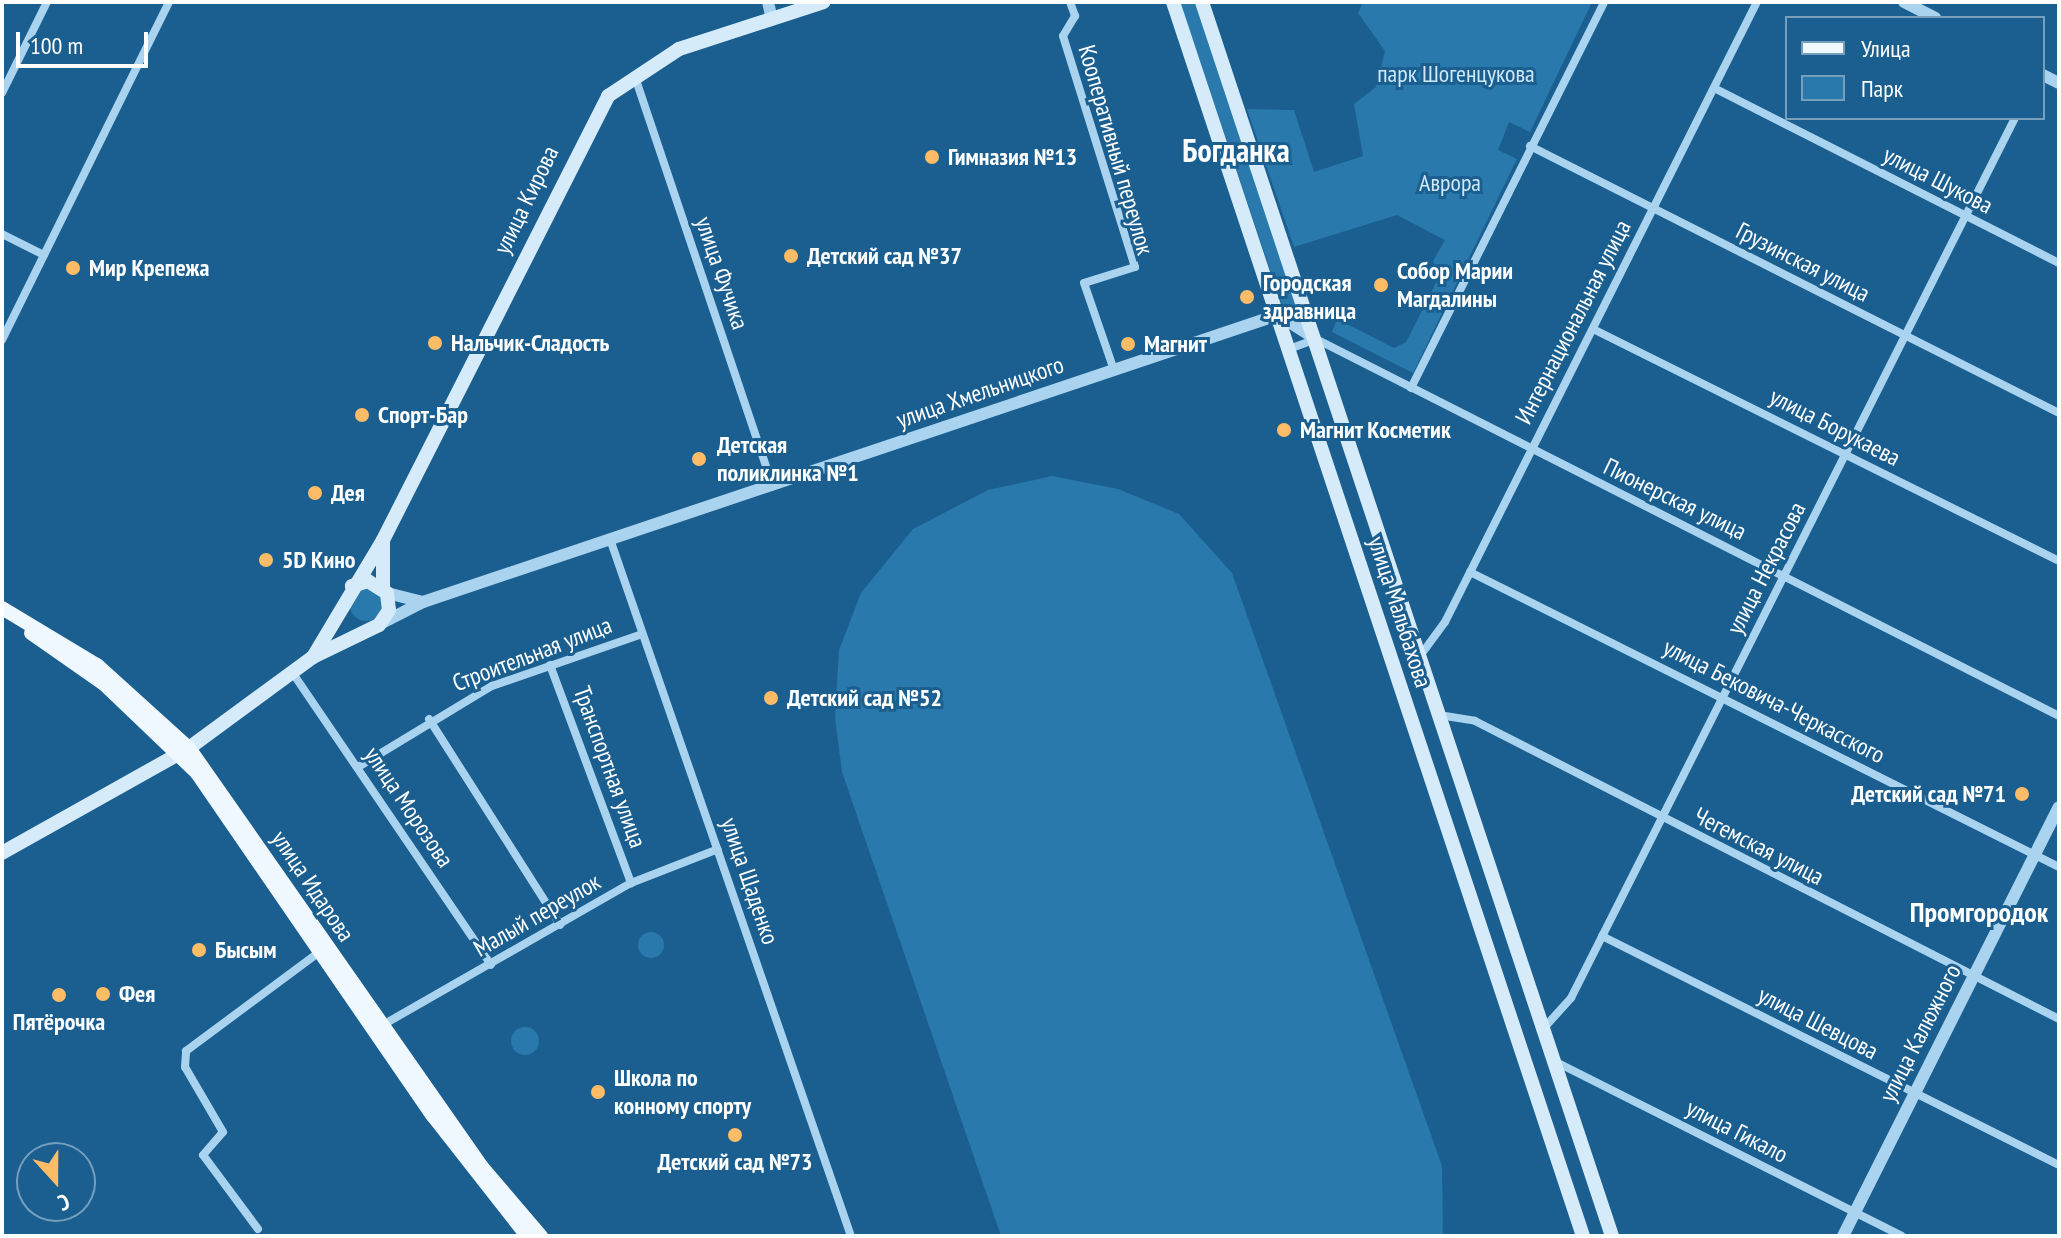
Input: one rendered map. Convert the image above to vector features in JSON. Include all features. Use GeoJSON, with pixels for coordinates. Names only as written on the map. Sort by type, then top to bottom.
{"type":"FeatureCollection","features":[{"type":"Feature","properties":{"kind":"main road","name":"улица Кирова"},"geometry":{"type":"LineString","coordinates":[[352,586],[383,540],[584,132],[634,73],[679,49],[824,2]]}},
{"type":"Feature","properties":{"kind":"main road","name":"улица Мальбахова"},"geometry":{"type":"LineString","coordinates":[[1173,2],[1583,1236]]}},
{"type":"Feature","properties":{"kind":"main road","name":"улица Мальбахова"},"geometry":{"type":"LineString","coordinates":[[1202,2],[1299,313],[1316,339],[1612,1236]]}},
{"type":"Feature","properties":{"kind":"main road"},"geometry":{"type":"LineString","coordinates":[[2,853],[184,751],[313,657],[374,627],[389,610],[383,540]]}},
{"type":"Feature","properties":{"kind":"main road"},"geometry":{"type":"LineString","coordinates":[[313,657],[352,586],[368,581],[385,591]]}},
{"type":"Feature","properties":{"kind":"main road"},"geometry":{"type":"LineString","coordinates":[[342,605],[348,620],[374,627]]}},
{"type":"Feature","properties":{"kind":"main road","name":"улица Идарова"},"geometry":{"type":"LineString","coordinates":[[2,608],[97,665],[184,751],[381,1026],[541,1236]]}},
{"type":"Feature","properties":{"kind":"main road","name":"улица Идарова"},"geometry":{"type":"LineString","coordinates":[[2,618],[84,668],[184,751],[318,953],[527,1236]]}},
{"type":"Feature","properties":{"kind":"street"},"geometry":{"type":"LineString","coordinates":[[2,93],[47,2]]}},
{"type":"Feature","properties":{"kind":"street"},"geometry":{"type":"LineString","coordinates":[[2,340],[169,2]]}},
{"type":"Feature","properties":{"kind":"street"},"geometry":{"type":"LineString","coordinates":[[768,2],[772,19]]}},
{"type":"Feature","properties":{"kind":"street","name":"Кооперативный переулок"},"geometry":{"type":"LineString","coordinates":[[1070,2],[1075,16],[1063,36],[1135,267],[1084,283],[1114,370]]}},
{"type":"Feature","properties":{"kind":"street"},"geometry":{"type":"LineString","coordinates":[[1411,388],[1604,2]]}},
{"type":"Feature","properties":{"kind":"street","name":"Интернациональная улица"},"geometry":{"type":"LineString","coordinates":[[1419,656],[1470,572],[1757,2]]}},
{"type":"Feature","properties":{"kind":"street"},"geometry":{"type":"LineString","coordinates":[[1904,2],[1931,16]]}},
{"type":"Feature","properties":{"kind":"street","name":"улица Фучика"},"geometry":{"type":"LineString","coordinates":[[634,73],[773,486]]}},
{"type":"Feature","properties":{"kind":"street","name":"улица Шукова"},"geometry":{"type":"LineString","coordinates":[[1714,88],[2059,263]]}},
{"type":"Feature","properties":{"kind":"street","name":"улица Некрасова"},"geometry":{"type":"LineString","coordinates":[[1543,1029],[1571,998],[2014,120]]}},
{"type":"Feature","properties":{"kind":"street","name":"Грузинская улица"},"geometry":{"type":"LineString","coordinates":[[1530,146],[2059,413]]}},
{"type":"Feature","properties":{"kind":"street"},"geometry":{"type":"LineString","coordinates":[[2,234],[44,255]]}},
{"type":"Feature","properties":{"kind":"street"},"geometry":{"type":"LineString","coordinates":[[1278,315],[1299,313]]}},
{"type":"Feature","properties":{"kind":"street","name":"улица Хмельницкого"},"geometry":{"type":"LineString","coordinates":[[374,627],[423,602],[1278,315]]}},
{"type":"Feature","properties":{"kind":"street","name":"улица Борукаева"},"geometry":{"type":"LineString","coordinates":[[1593,329],[2059,561]]}},
{"type":"Feature","properties":{"kind":"street"},"geometry":{"type":"LineString","coordinates":[[1289,349],[1316,339]]}},
{"type":"Feature","properties":{"kind":"street","name":"Пионерская улица"},"geometry":{"type":"LineString","coordinates":[[1316,339],[2059,716]]}},
{"type":"Feature","properties":{"kind":"street","name":"улица Щаденко"},"geometry":{"type":"LineString","coordinates":[[610,539],[851,1236]]}},
{"type":"Feature","properties":{"kind":"street","name":"улица Бековича-Черкасского"},"geometry":{"type":"LineString","coordinates":[[1470,572],[2059,867]]}},
{"type":"Feature","properties":{"kind":"street"},"geometry":{"type":"LineString","coordinates":[[385,591],[423,602]]}},
{"type":"Feature","properties":{"kind":"street","name":"Строительная улица"},"geometry":{"type":"LineString","coordinates":[[358,767],[429,719],[550,665],[642,634]]}},
{"type":"Feature","properties":{"kind":"street","name":"Транспортная улица"},"geometry":{"type":"LineString","coordinates":[[550,665],[631,883]]}},
{"type":"Feature","properties":{"kind":"street","name":"улица Морозова"},"geometry":{"type":"LineString","coordinates":[[292,672],[491,965]]}},
{"type":"Feature","properties":{"kind":"street","name":"Чегемская улица"},"geometry":{"type":"LineString","coordinates":[[1439,715],[1475,721],[1661,819],[2059,1019]]}},
{"type":"Feature","properties":{"kind":"street"},"geometry":{"type":"LineString","coordinates":[[429,719],[560,925]]}},
{"type":"Feature","properties":{"kind":"street","name":"улица Калюжного"},"geometry":{"type":"LineString","coordinates":[[1843,1236],[2059,807]]}},
{"type":"Feature","properties":{"kind":"street","name":"Малый переулок"},"geometry":{"type":"LineString","coordinates":[[381,1026],[631,883],[718,849]]}},
{"type":"Feature","properties":{"kind":"street","name":"улица Шевцова"},"geometry":{"type":"LineString","coordinates":[[1602,936],[2059,1165]]}},
{"type":"Feature","properties":{"kind":"street"},"geometry":{"type":"LineString","coordinates":[[258,1229],[203,1155],[223,1132],[185,1067],[186,1051],[318,953]]}},
{"type":"Feature","properties":{"kind":"street","name":"улица Гикало"},"geometry":{"type":"LineString","coordinates":[[1554,1061],[1902,1236]]}},
{"type":"Feature","properties":{"kind":"green space"},"geometry":{"type":"Polygon","coordinates":[[[1180,2],[1197,2],[1296,302],[1292,311],[1282,305],[1180,2]]]}},
{"type":"Feature","properties":{"kind":"green space","name":"парк Шогенцукова"},"geometry":{"type":"Polygon","coordinates":[[[1363,2],[1592,2],[1530,132],[1509,122],[1498,150],[1517,159],[1413,373],[1332,332],[1337,319],[1394,348],[1406,342],[1439,277],[1433,261],[1445,240],[1397,215],[1294,247],[1247,109],[1294,110],[1314,172],[1363,156],[1354,104],[1376,87],[1385,51],[1358,13],[1363,2]]]}},
{"type":"Feature","properties":{"kind":"green space"},"geometry":{"type":"Polygon","coordinates":[[[1052,476],[1118,489],[1179,514],[1232,573],[1442,1166],[1443,1236],[1001,1236],[842,772],[835,718],[839,650],[861,593],[913,529],[988,490],[1052,476]]]}},
{"type":"Feature","properties":{"kind":"green space"},"geometry":{"type":"Polygon","coordinates":[[[366,589],[377,594],[382,605],[377,616],[366,621],[355,616],[350,605],[355,594],[366,589]]]}},
{"type":"Feature","properties":{"kind":"green space"},"geometry":{"type":"Polygon","coordinates":[[[651,932],[660,936],[664,945],[660,954],[651,958],[642,954],[638,945],[642,936],[651,932]]]}},
{"type":"Feature","properties":{"kind":"green space"},"geometry":{"type":"Polygon","coordinates":[[[525,1027],[535,1031],[539,1041],[535,1051],[525,1055],[515,1051],[511,1041],[515,1031],[525,1027]]]}},
{"type":"Feature","properties":{"kind":"place","name":"Гимназия №13"},"geometry":{"type":"Point","coordinates":[932,157]}},
{"type":"Feature","properties":{"kind":"place","name":"Детский сад №37"},"geometry":{"type":"Point","coordinates":[791,256]}},
{"type":"Feature","properties":{"kind":"place","name":"Мир Крепежа"},"geometry":{"type":"Point","coordinates":[73,268]}},
{"type":"Feature","properties":{"kind":"place","name":"Собор Марии Магдалины"},"geometry":{"type":"Point","coordinates":[1381,285]}},
{"type":"Feature","properties":{"kind":"place","name":"Городская здравница"},"geometry":{"type":"Point","coordinates":[1247,297]}},
{"type":"Feature","properties":{"kind":"place","name":"Нальчик-Сладость"},"geometry":{"type":"Point","coordinates":[435,343]}},
{"type":"Feature","properties":{"kind":"place","name":"Магнит"},"geometry":{"type":"Point","coordinates":[1128,344]}},
{"type":"Feature","properties":{"kind":"place","name":"Спорт-Бар"},"geometry":{"type":"Point","coordinates":[362,415]}},
{"type":"Feature","properties":{"kind":"place","name":"Магнит Косметик"},"geometry":{"type":"Point","coordinates":[1284,430]}},
{"type":"Feature","properties":{"kind":"place","name":"Детская поликлинка №1"},"geometry":{"type":"Point","coordinates":[699,459]}},
{"type":"Feature","properties":{"kind":"place","name":"Дея"},"geometry":{"type":"Point","coordinates":[315,493]}},
{"type":"Feature","properties":{"kind":"place","name":"5D Кино"},"geometry":{"type":"Point","coordinates":[266,560]}},
{"type":"Feature","properties":{"kind":"place","name":"Детский сад №52"},"geometry":{"type":"Point","coordinates":[771,698]}},
{"type":"Feature","properties":{"kind":"place","name":"Детский сад №71"},"geometry":{"type":"Point","coordinates":[2022,794]}},
{"type":"Feature","properties":{"kind":"place","name":"Бысым"},"geometry":{"type":"Point","coordinates":[199,950]}},
{"type":"Feature","properties":{"kind":"place","name":"Фея"},"geometry":{"type":"Point","coordinates":[103,994]}},
{"type":"Feature","properties":{"kind":"place","name":"Пятёрочка"},"geometry":{"type":"Point","coordinates":[59,995]}},
{"type":"Feature","properties":{"kind":"place","name":"Школа по конному спорту"},"geometry":{"type":"Point","coordinates":[598,1092]}},
{"type":"Feature","properties":{"kind":"place","name":"Детский сад №73"},"geometry":{"type":"Point","coordinates":[735,1135]}},
{"type":"Feature","properties":{"kind":"district","name":"Богданка"},"geometry":{"type":"Point","coordinates":[1236,150]}},
{"type":"Feature","properties":{"kind":"district","name":"Промгородок"},"geometry":{"type":"Point","coordinates":[1979,912]}},
{"type":"Feature","properties":{"kind":"park label","name":"Аврора"},"geometry":{"type":"Point","coordinates":[1450,183]}}]}
